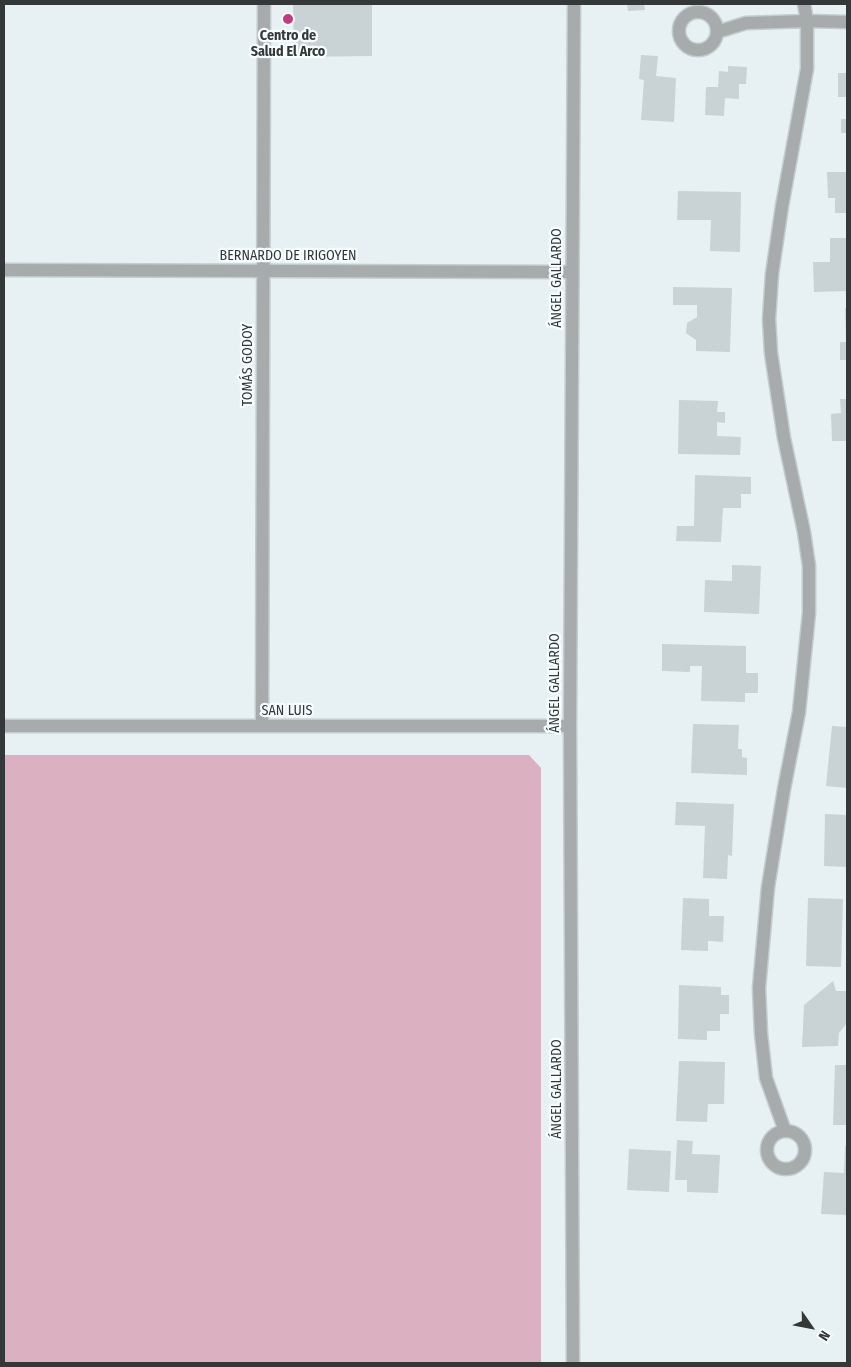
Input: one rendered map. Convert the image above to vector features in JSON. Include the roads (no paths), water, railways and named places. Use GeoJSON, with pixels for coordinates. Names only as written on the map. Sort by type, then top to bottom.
{"type":"FeatureCollection","features":[{"type":"Feature","properties":{"kind":"street","name":"TOMÁS GODOY"},"geometry":{"type":"LineString","coordinates":[[262,726],[264,4]]}},
{"type":"Feature","properties":{"kind":"street","name":"ÁNGEL GALLARDO"},"geometry":{"type":"LineString","coordinates":[[573,1363],[570,726],[574,4]]}},
{"type":"Feature","properties":{"kind":"street"},"geometry":{"type":"LineString","coordinates":[[784,1132],[766,1078],[761,1034],[759,988],[770,868],[800,712],[808,630],[809,566],[804,532],[784,438],[771,353],[768,318],[780,216],[807,69],[807,21],[804,4]]}},
{"type":"Feature","properties":{"kind":"street"},"geometry":{"type":"LineString","coordinates":[[717,32],[746,23],[847,22]]}},
{"type":"Feature","properties":{"kind":"street","name":"BERNARDO DE IRIGOYEN"},"geometry":{"type":"LineString","coordinates":[[4,270],[572,272]]}},
{"type":"Feature","properties":{"kind":"street","name":"SAN LUIS"},"geometry":{"type":"LineString","coordinates":[[4,726],[570,726]]}},
{"type":"Feature","properties":{"kind":"place","name":"Centro de Salud El Arco"},"geometry":{"type":"Point","coordinates":[288,19]}}]}
